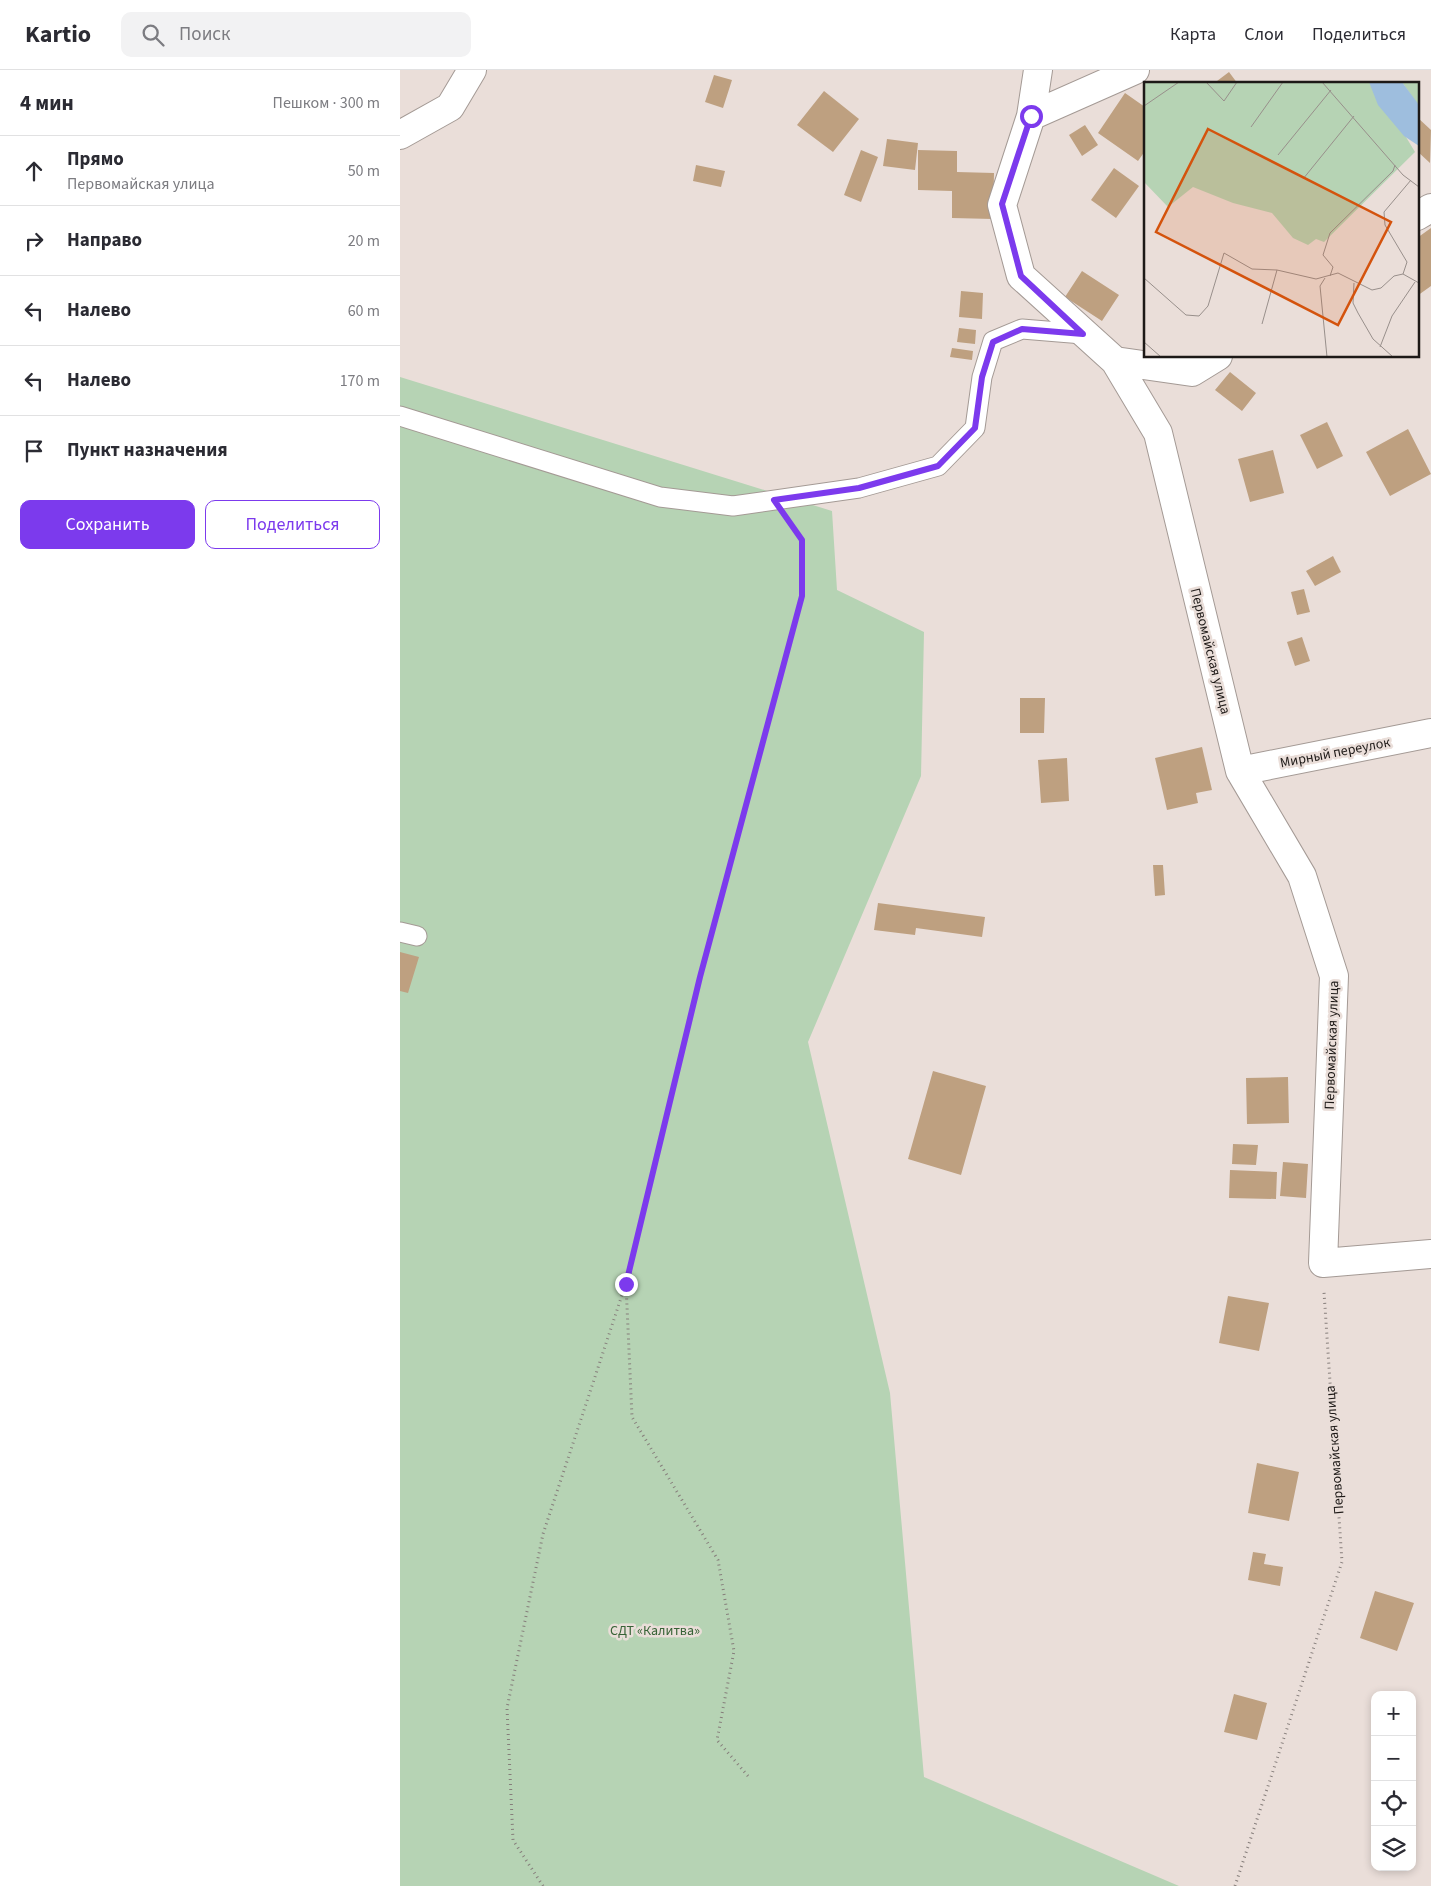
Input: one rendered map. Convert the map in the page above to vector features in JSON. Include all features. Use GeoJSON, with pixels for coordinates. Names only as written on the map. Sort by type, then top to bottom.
{"type":"FeatureCollection","features":[{"type":"Feature","properties":{"kind":"street"},"geometry":{"type":"LineString","coordinates":[[400,134],[450,107],[472,70]]}},
{"type":"Feature","properties":{"kind":"street","name":"Первомайская улица"},"geometry":{"type":"LineString","coordinates":[[1038,70],[1031,116],[1002,204],[1021,276],[1114,361],[1158,433],[1240,771],[1302,876],[1334,976],[1323,1264]]}},
{"type":"Feature","properties":{"kind":"street"},"geometry":{"type":"LineString","coordinates":[[1031,116],[1135,70]]}},
{"type":"Feature","properties":{"kind":"street"},"geometry":{"type":"LineString","coordinates":[[1418,215],[1431,208]]}},
{"type":"Feature","properties":{"kind":"street"},"geometry":{"type":"LineString","coordinates":[[1114,361],[1192,372],[1215,358]]}},
{"type":"Feature","properties":{"kind":"street","name":"Мирный переулок"},"geometry":{"type":"LineString","coordinates":[[1240,771],[1431,732]]}},
{"type":"Feature","properties":{"kind":"street"},"geometry":{"type":"LineString","coordinates":[[1323,1264],[1431,1254]]}},
{"type":"Feature","properties":{"kind":"lane"},"geometry":{"type":"LineString","coordinates":[[400,416],[660,497],[733,506],[859,488],[938,466],[975,428],[982,377],[993,342],[1022,329],[1083,334]]}},
{"type":"Feature","properties":{"kind":"path"},"geometry":{"type":"LineString","coordinates":[[543,1886],[513,1840],[507,1708],[543,1534],[626,1284],[700,977],[802,596],[802,540],[774,500]]}},
{"type":"Feature","properties":{"kind":"path","name":"Первомайская улица"},"geometry":{"type":"LineString","coordinates":[[1235,1886],[1342,1562],[1323,1264]]}},
{"type":"Feature","properties":{"kind":"path"},"geometry":{"type":"LineString","coordinates":[[626,1284],[632,1417],[718,1560],[734,1651],[717,1740],[748,1776]]}},
{"type":"Feature","properties":{"kind":"green space","name":"СДТ «Калитва»"},"geometry":{"type":"Polygon","coordinates":[[[400,377],[832,511],[837,590],[924,632],[921,776],[808,1042],[890,1393],[924,1777],[1179,1886],[400,1886],[400,377]]]}},
{"type":"Feature","properties":{"kind":"building"},"geometry":{"type":"Polygon","coordinates":[[[1229,72],[1236,82],[1216,82],[1229,72]]]}},
{"type":"Feature","properties":{"kind":"building"},"geometry":{"type":"Polygon","coordinates":[[[714,75],[732,80],[723,108],[705,102],[714,75]]]}},
{"type":"Feature","properties":{"kind":"building"},"geometry":{"type":"Polygon","coordinates":[[[824,91],[859,119],[833,152],[797,125],[824,91]]]}},
{"type":"Feature","properties":{"kind":"building"},"geometry":{"type":"Polygon","coordinates":[[[1125,93],[1144,106],[1144,152],[1138,161],[1098,133],[1125,93]]]}},
{"type":"Feature","properties":{"kind":"building"},"geometry":{"type":"Polygon","coordinates":[[[1418,118],[1431,130],[1430,163],[1418,152],[1418,118]]]}},
{"type":"Feature","properties":{"kind":"building"},"geometry":{"type":"Polygon","coordinates":[[[1085,125],[1098,145],[1082,156],[1069,135],[1085,125]]]}},
{"type":"Feature","properties":{"kind":"building"},"geometry":{"type":"Polygon","coordinates":[[[887,139],[918,143],[915,170],[883,166],[887,139]]]}},
{"type":"Feature","properties":{"kind":"building"},"geometry":{"type":"Polygon","coordinates":[[[861,150],[878,157],[861,202],[844,195],[861,150]]]}},
{"type":"Feature","properties":{"kind":"building"},"geometry":{"type":"Polygon","coordinates":[[[918,150],[957,151],[957,172],[994,173],[993,219],[952,218],[952,191],[918,190],[918,150]]]}},
{"type":"Feature","properties":{"kind":"building"},"geometry":{"type":"Polygon","coordinates":[[[696,165],[725,171],[721,187],[693,181],[696,165]]]}},
{"type":"Feature","properties":{"kind":"building"},"geometry":{"type":"Polygon","coordinates":[[[1114,168],[1139,186],[1116,218],[1091,200],[1114,168]]]}},
{"type":"Feature","properties":{"kind":"building"},"geometry":{"type":"Polygon","coordinates":[[[1431,228],[1431,286],[1418,295],[1418,237],[1431,228]]]}},
{"type":"Feature","properties":{"kind":"building"},"geometry":{"type":"Polygon","coordinates":[[[1082,271],[1119,295],[1102,321],[1065,297],[1082,271]]]}},
{"type":"Feature","properties":{"kind":"building"},"geometry":{"type":"Polygon","coordinates":[[[961,291],[983,293],[982,319],[959,317],[961,291]]]}},
{"type":"Feature","properties":{"kind":"building"},"geometry":{"type":"Polygon","coordinates":[[[959,328],[976,330],[975,344],[957,342],[959,328]]]}},
{"type":"Feature","properties":{"kind":"building"},"geometry":{"type":"Polygon","coordinates":[[[952,348],[973,351],[972,360],[950,357],[952,348]]]}},
{"type":"Feature","properties":{"kind":"building"},"geometry":{"type":"Polygon","coordinates":[[[1230,372],[1256,393],[1242,411],[1215,390],[1230,372]]]}},
{"type":"Feature","properties":{"kind":"building"},"geometry":{"type":"Polygon","coordinates":[[[1327,422],[1343,456],[1317,469],[1300,435],[1327,422]]]}},
{"type":"Feature","properties":{"kind":"building"},"geometry":{"type":"Polygon","coordinates":[[[1408,429],[1431,474],[1390,496],[1366,452],[1408,429]]]}},
{"type":"Feature","properties":{"kind":"building"},"geometry":{"type":"Polygon","coordinates":[[[1273,450],[1284,493],[1250,502],[1238,459],[1273,450]]]}},
{"type":"Feature","properties":{"kind":"building"},"geometry":{"type":"Polygon","coordinates":[[[1333,556],[1341,572],[1315,586],[1306,571],[1333,556]]]}},
{"type":"Feature","properties":{"kind":"building"},"geometry":{"type":"Polygon","coordinates":[[[1304,589],[1310,612],[1297,615],[1291,592],[1304,589]]]}},
{"type":"Feature","properties":{"kind":"building"},"geometry":{"type":"Polygon","coordinates":[[[1302,637],[1310,661],[1295,666],[1287,642],[1302,637]]]}},
{"type":"Feature","properties":{"kind":"building"},"geometry":{"type":"Polygon","coordinates":[[[1020,698],[1045,698],[1044,733],[1020,733],[1020,698]]]}},
{"type":"Feature","properties":{"kind":"building"},"geometry":{"type":"Polygon","coordinates":[[[1202,747],[1212,790],[1196,793],[1198,803],[1167,810],[1155,758],[1202,747]]]}},
{"type":"Feature","properties":{"kind":"building"},"geometry":{"type":"Polygon","coordinates":[[[1067,758],[1069,801],[1041,803],[1038,760],[1067,758]]]}},
{"type":"Feature","properties":{"kind":"building"},"geometry":{"type":"Polygon","coordinates":[[[1153,865],[1163,865],[1165,895],[1155,896],[1153,865]]]}},
{"type":"Feature","properties":{"kind":"building"},"geometry":{"type":"Polygon","coordinates":[[[878,903],[985,917],[982,937],[916,928],[915,935],[874,930],[878,903]]]}},
{"type":"Feature","properties":{"kind":"building"},"geometry":{"type":"Polygon","coordinates":[[[400,952],[419,957],[408,993],[400,991],[400,952]]]}},
{"type":"Feature","properties":{"kind":"building"},"geometry":{"type":"Polygon","coordinates":[[[933,1071],[986,1086],[961,1175],[908,1159],[933,1071]]]}},
{"type":"Feature","properties":{"kind":"building"},"geometry":{"type":"Polygon","coordinates":[[[1288,1077],[1289,1123],[1247,1124],[1246,1078],[1288,1077]]]}},
{"type":"Feature","properties":{"kind":"building"},"geometry":{"type":"Polygon","coordinates":[[[1233,1144],[1258,1145],[1256,1165],[1232,1164],[1233,1144]]]}},
{"type":"Feature","properties":{"kind":"building"},"geometry":{"type":"Polygon","coordinates":[[[1283,1162],[1308,1164],[1306,1198],[1280,1196],[1283,1162]]]}},
{"type":"Feature","properties":{"kind":"building"},"geometry":{"type":"Polygon","coordinates":[[[1230,1170],[1277,1172],[1276,1199],[1229,1198],[1230,1170]]]}},
{"type":"Feature","properties":{"kind":"building"},"geometry":{"type":"Polygon","coordinates":[[[1228,1296],[1269,1303],[1259,1351],[1219,1343],[1228,1296]]]}},
{"type":"Feature","properties":{"kind":"building"},"geometry":{"type":"Polygon","coordinates":[[[1257,1463],[1299,1472],[1289,1521],[1248,1513],[1257,1463]]]}},
{"type":"Feature","properties":{"kind":"building"},"geometry":{"type":"Polygon","coordinates":[[[1253,1552],[1266,1554],[1264,1564],[1283,1567],[1280,1586],[1248,1580],[1253,1552]]]}},
{"type":"Feature","properties":{"kind":"building"},"geometry":{"type":"Polygon","coordinates":[[[1375,1591],[1414,1603],[1397,1651],[1360,1638],[1375,1591]]]}},
{"type":"Feature","properties":{"kind":"building"},"geometry":{"type":"Polygon","coordinates":[[[1234,1694],[1267,1703],[1257,1740],[1224,1732],[1234,1694]]]}},
{"type":"Feature","properties":{"kind":"route"},"geometry":{"type":"LineString","coordinates":[[626,1284],[700,977],[802,596],[802,540],[774,500],[859,488],[938,466],[975,428],[982,377],[993,342],[1022,329],[1083,334],[1021,276],[1002,204],[1031,116]]}}]}
